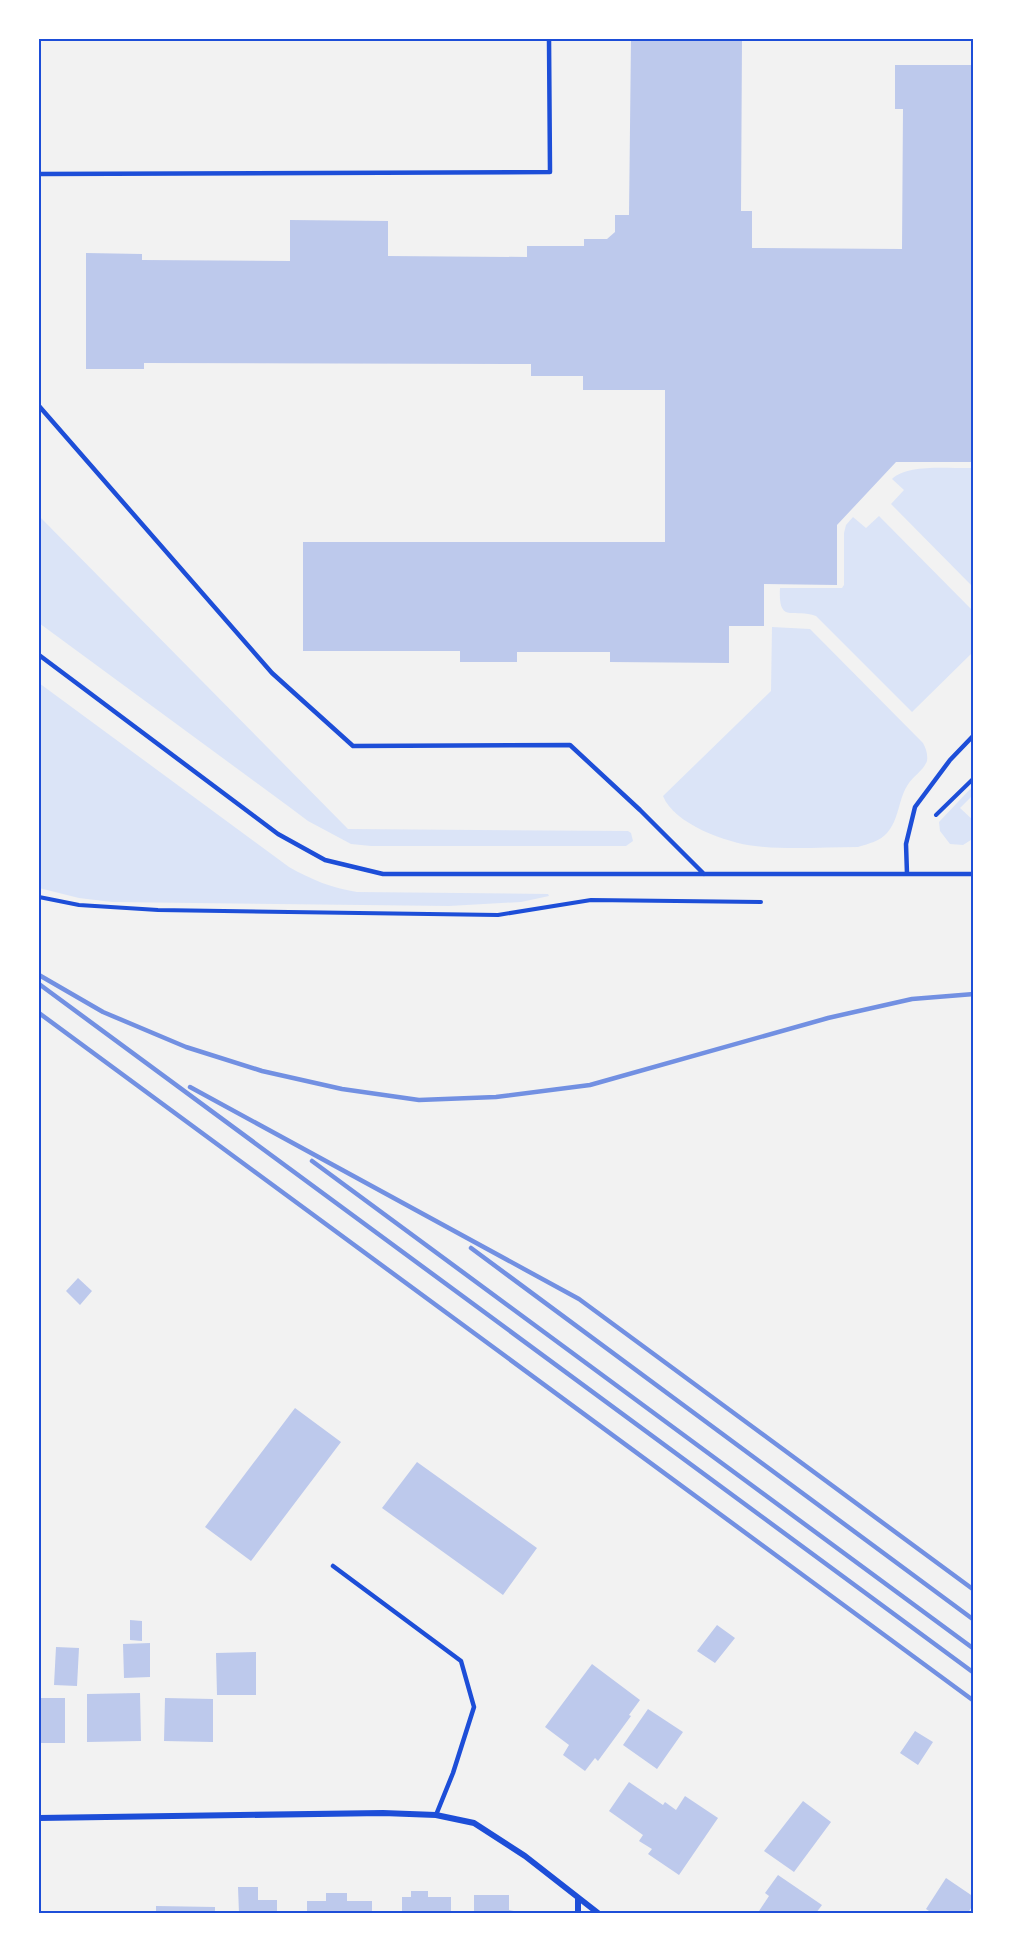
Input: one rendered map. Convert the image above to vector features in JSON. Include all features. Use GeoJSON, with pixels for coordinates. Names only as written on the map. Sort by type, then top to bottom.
{"type":"FeatureCollection","features":[{"type":"Feature","properties":{"kind":"street"},"geometry":{"type":"LineString","coordinates":[[39,1818],[383,1813],[436,1815],[474,1823],[525,1856],[598,1913]]}},
{"type":"Feature","properties":{"kind":"street"},"geometry":{"type":"LineString","coordinates":[[578,1899],[578,1913]]}},
{"type":"Feature","properties":{"kind":"lane"},"geometry":{"type":"LineString","coordinates":[[39,174],[550,172],[549,39]]}},
{"type":"Feature","properties":{"kind":"lane"},"geometry":{"type":"LineString","coordinates":[[39,406],[272,673],[353,746],[570,745],[704,874]]}},
{"type":"Feature","properties":{"kind":"lane"},"geometry":{"type":"LineString","coordinates":[[39,655],[278,834],[325,860],[382,874],[974,874]]}},
{"type":"Feature","properties":{"kind":"lane"},"geometry":{"type":"LineString","coordinates":[[907,874],[906,844],[915,807],[950,760],[974,735]]}},
{"type":"Feature","properties":{"kind":"lane"},"geometry":{"type":"LineString","coordinates":[[333,1566],[461,1661],[474,1707],[453,1773],[436,1815]]}},
{"type":"Feature","properties":{"kind":"path"},"geometry":{"type":"LineString","coordinates":[[936,816],[974,778]]}},
{"type":"Feature","properties":{"kind":"path"},"geometry":{"type":"LineString","coordinates":[[39,897],[79,905],[158,910],[498,915],[591,900],[761,902]]}},
{"type":"Feature","properties":{"kind":"shaded area"},"geometry":{"type":"Polygon","coordinates":[[[974,468],[974,588],[891,504],[904,490],[892,479],[899,474],[919,469],[974,468]]]}},
{"type":"Feature","properties":{"kind":"shaded area"},"geometry":{"type":"Polygon","coordinates":[[[39,516],[348,829],[628,831],[633,841],[626,846],[371,846],[351,844],[308,821],[39,623],[39,516]]]}},
{"type":"Feature","properties":{"kind":"shaded area"},"geometry":{"type":"Polygon","coordinates":[[[879,516],[974,612],[974,651],[912,712],[816,616],[784,611],[780,599],[780,588],[842,588],[844,585],[846,525],[853,517],[866,528],[879,516]]]}},
{"type":"Feature","properties":{"kind":"shaded area"},"geometry":{"type":"Polygon","coordinates":[[[772,627],[810,629],[923,743],[927,761],[907,786],[891,828],[877,840],[858,847],[780,848],[743,844],[716,836],[690,823],[669,806],[663,796],[771,691],[772,627]]]}},
{"type":"Feature","properties":{"kind":"shaded area"},"geometry":{"type":"Polygon","coordinates":[[[39,683],[289,867],[314,880],[357,892],[548,894],[549,896],[521,902],[449,906],[112,902],[79,898],[39,888],[39,683]]]}},
{"type":"Feature","properties":{"kind":"shaded area"},"geometry":{"type":"Polygon","coordinates":[[[974,785],[974,794],[960,808],[974,821],[974,838],[963,845],[950,844],[940,831],[939,822],[974,785]]]}},
{"type":"Feature","properties":{"kind":"building"},"geometry":{"type":"Polygon","coordinates":[[[631,39],[742,39],[741,211],[752,211],[752,248],[902,249],[903,109],[895,109],[895,65],[974,65],[974,462],[896,462],[837,525],[837,585],[764,584],[764,626],[729,626],[729,663],[610,662],[610,652],[517,652],[517,662],[460,662],[460,651],[303,651],[303,542],[665,542],[665,390],[583,390],[583,376],[531,376],[531,364],[144,363],[144,369],[86,369],[86,253],[142,254],[142,260],[290,261],[290,220],[388,221],[388,256],[527,257],[527,246],[584,246],[584,239],[607,239],[615,232],[615,215],[629,215],[631,39]]]}},
{"type":"Feature","properties":{"kind":"building"},"geometry":{"type":"Polygon","coordinates":[[[78,1278],[92,1291],[80,1305],[66,1291],[78,1278]]]}},
{"type":"Feature","properties":{"kind":"building"},"geometry":{"type":"Polygon","coordinates":[[[295,1408],[341,1442],[251,1561],[205,1527],[295,1408]]]}},
{"type":"Feature","properties":{"kind":"building"},"geometry":{"type":"Polygon","coordinates":[[[417,1462],[537,1548],[503,1595],[382,1508],[417,1462]]]}},
{"type":"Feature","properties":{"kind":"building"},"geometry":{"type":"Polygon","coordinates":[[[130,1620],[142,1621],[142,1641],[130,1640],[130,1620]]]}},
{"type":"Feature","properties":{"kind":"building"},"geometry":{"type":"Polygon","coordinates":[[[717,1625],[735,1638],[715,1663],[697,1651],[717,1625]]]}},
{"type":"Feature","properties":{"kind":"building"},"geometry":{"type":"Polygon","coordinates":[[[150,1643],[150,1677],[124,1678],[123,1644],[150,1643]]]}},
{"type":"Feature","properties":{"kind":"building"},"geometry":{"type":"Polygon","coordinates":[[[56,1647],[79,1648],[77,1686],[54,1685],[56,1647]]]}},
{"type":"Feature","properties":{"kind":"building"},"geometry":{"type":"Polygon","coordinates":[[[256,1652],[256,1695],[217,1695],[216,1653],[256,1652]]]}},
{"type":"Feature","properties":{"kind":"building"},"geometry":{"type":"Polygon","coordinates":[[[592,1664],[640,1700],[598,1761],[595,1758],[585,1771],[563,1755],[569,1745],[545,1727],[592,1664]]]}},
{"type":"Feature","properties":{"kind":"building"},"geometry":{"type":"Polygon","coordinates":[[[140,1693],[141,1741],[87,1742],[87,1694],[140,1693]]]}},
{"type":"Feature","properties":{"kind":"building"},"geometry":{"type":"Polygon","coordinates":[[[39,1698],[65,1698],[65,1743],[39,1743],[39,1698]]]}},
{"type":"Feature","properties":{"kind":"building"},"geometry":{"type":"Polygon","coordinates":[[[165,1698],[213,1699],[213,1742],[164,1741],[165,1698]]]}},
{"type":"Feature","properties":{"kind":"building"},"geometry":{"type":"Polygon","coordinates":[[[648,1709],[683,1732],[657,1769],[623,1745],[648,1709]]]}},
{"type":"Feature","properties":{"kind":"building"},"geometry":{"type":"Polygon","coordinates":[[[915,1731],[933,1742],[918,1765],[900,1753],[915,1731]]]}},
{"type":"Feature","properties":{"kind":"building"},"geometry":{"type":"Polygon","coordinates":[[[629,1782],[663,1805],[665,1802],[676,1810],[685,1796],[718,1818],[679,1875],[648,1854],[652,1849],[639,1841],[643,1835],[609,1811],[629,1782]]]}},
{"type":"Feature","properties":{"kind":"building"},"geometry":{"type":"Polygon","coordinates":[[[803,1801],[831,1822],[794,1872],[764,1851],[803,1801]]]}},
{"type":"Feature","properties":{"kind":"building"},"geometry":{"type":"Polygon","coordinates":[[[778,1875],[822,1905],[816,1913],[762,1913],[759,1911],[769,1896],[765,1893],[778,1875]]]}},
{"type":"Feature","properties":{"kind":"building"},"geometry":{"type":"Polygon","coordinates":[[[946,1878],[974,1897],[974,1903],[968,1913],[932,1913],[926,1909],[946,1878]]]}},
{"type":"Feature","properties":{"kind":"building"},"geometry":{"type":"Polygon","coordinates":[[[238,1887],[258,1887],[258,1900],[277,1900],[277,1913],[239,1913],[238,1887]]]}},
{"type":"Feature","properties":{"kind":"building"},"geometry":{"type":"Polygon","coordinates":[[[411,1891],[428,1891],[428,1897],[451,1897],[451,1913],[402,1913],[402,1897],[411,1897],[411,1891]]]}},
{"type":"Feature","properties":{"kind":"building"},"geometry":{"type":"Polygon","coordinates":[[[326,1893],[347,1893],[347,1901],[372,1901],[372,1913],[307,1913],[307,1901],[326,1901],[326,1893]]]}},
{"type":"Feature","properties":{"kind":"building"},"geometry":{"type":"Polygon","coordinates":[[[474,1895],[509,1895],[509,1910],[514,1913],[474,1913],[474,1895]]]}},
{"type":"Feature","properties":{"kind":"building"},"geometry":{"type":"Polygon","coordinates":[[[156,1906],[215,1907],[215,1913],[156,1913],[156,1906]]]}},
{"type":"Feature","properties":{"kind":"railway"},"geometry":{"type":"LineString","coordinates":[[39,975],[103,1012],[186,1047],[262,1071],[342,1089],[419,1100],[496,1097],[590,1085],[828,1018],[912,999],[974,994]]}},
{"type":"Feature","properties":{"kind":"railway"},"geometry":{"type":"LineString","coordinates":[[39,984],[974,1673]]}},
{"type":"Feature","properties":{"kind":"railway"},"geometry":{"type":"LineString","coordinates":[[39,1013],[974,1701]]}},
{"type":"Feature","properties":{"kind":"railway"},"geometry":{"type":"LineString","coordinates":[[190,1087],[579,1299],[974,1590]]}},
{"type":"Feature","properties":{"kind":"railway"},"geometry":{"type":"LineString","coordinates":[[312,1161],[974,1649]]}},
{"type":"Feature","properties":{"kind":"railway"},"geometry":{"type":"LineString","coordinates":[[471,1248],[974,1620]]}}]}
